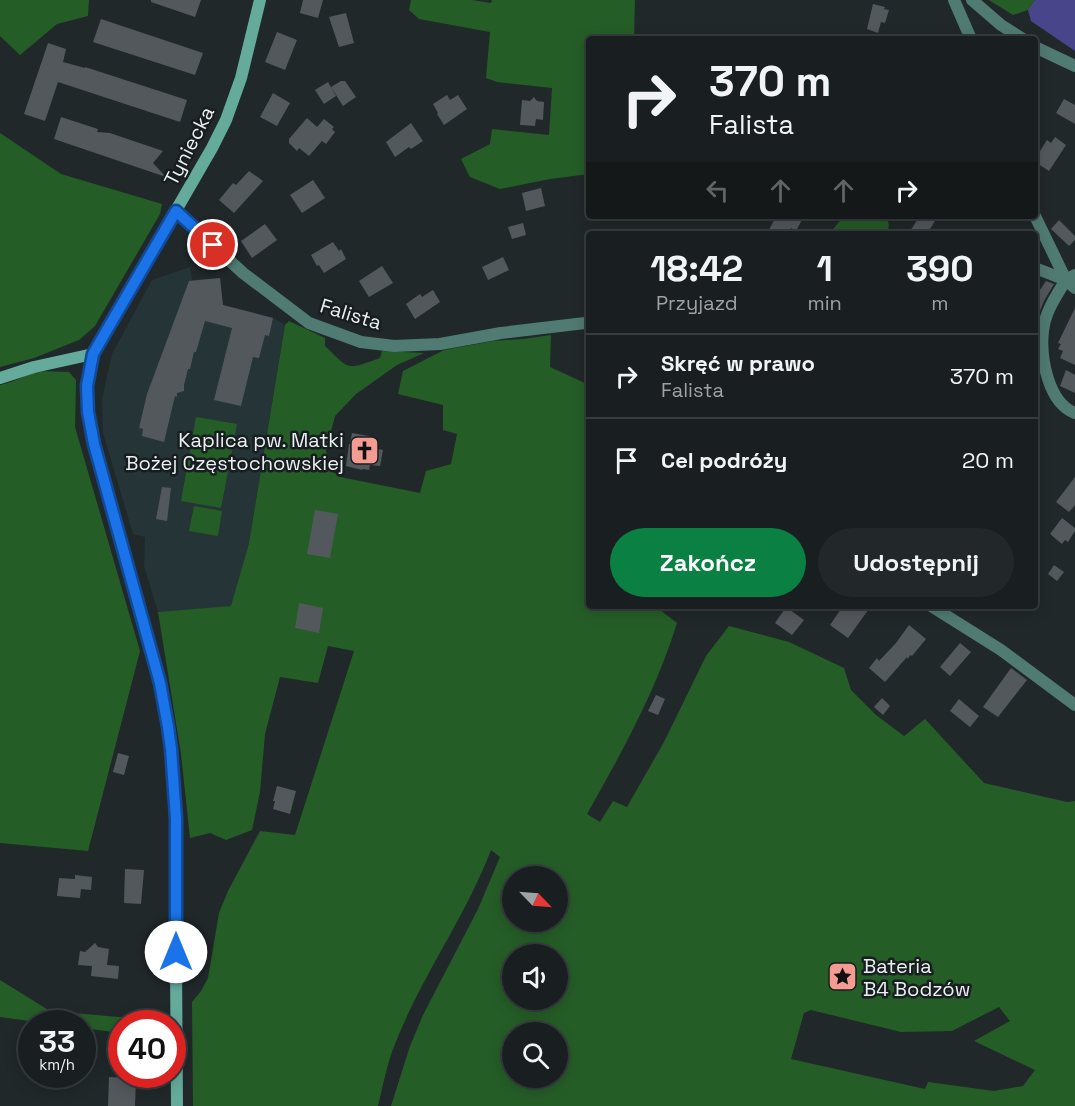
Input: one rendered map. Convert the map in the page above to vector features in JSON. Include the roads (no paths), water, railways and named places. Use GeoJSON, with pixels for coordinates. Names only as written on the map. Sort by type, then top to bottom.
{"type":"FeatureCollection","features":[{"type":"Feature","properties":{"kind":"street","name":"Tyniecka"},"geometry":{"type":"LineString","coordinates":[[177,1106],[176,818],[171,749],[160,683],[94,444],[88,412],[87,386],[93,354],[226,120],[241,78],[260,0]]}},
{"type":"Feature","properties":{"kind":"street"},"geometry":{"type":"LineString","coordinates":[[954,0],[969,36]]}},
{"type":"Feature","properties":{"kind":"street"},"geometry":{"type":"LineString","coordinates":[[972,0],[1001,25],[1018,36]]}},
{"type":"Feature","properties":{"kind":"street"},"geometry":{"type":"LineString","coordinates":[[1038,48],[1075,66]]}},
{"type":"Feature","properties":{"kind":"street","name":"Falista"},"geometry":{"type":"LineString","coordinates":[[176,211],[243,273],[309,323],[361,342],[394,346],[440,344],[501,333],[586,323]]}},
{"type":"Feature","properties":{"kind":"street"},"geometry":{"type":"LineString","coordinates":[[1037,219],[1072,281]]}},
{"type":"Feature","properties":{"kind":"street"},"geometry":{"type":"LineString","coordinates":[[1038,268],[1072,281]]}},
{"type":"Feature","properties":{"kind":"street"},"geometry":{"type":"LineString","coordinates":[[1072,281],[1052,303],[1043,331],[1044,363],[1053,393],[1070,411],[1075,413]]}},
{"type":"Feature","properties":{"kind":"street"},"geometry":{"type":"LineString","coordinates":[[0,378],[34,367],[93,354]]}},
{"type":"Feature","properties":{"kind":"street"},"geometry":{"type":"LineString","coordinates":[[936,609],[1001,650],[1075,705]]}},
{"type":"Feature","properties":{"kind":"place","name":"Kaplica pw. Matki Bożej Częstochowskiej"},"geometry":{"type":"Point","coordinates":[365,451]}},
{"type":"Feature","properties":{"kind":"place","name":"Bateria B4 Bodzów"},"geometry":{"type":"Point","coordinates":[842,977]}}]}
